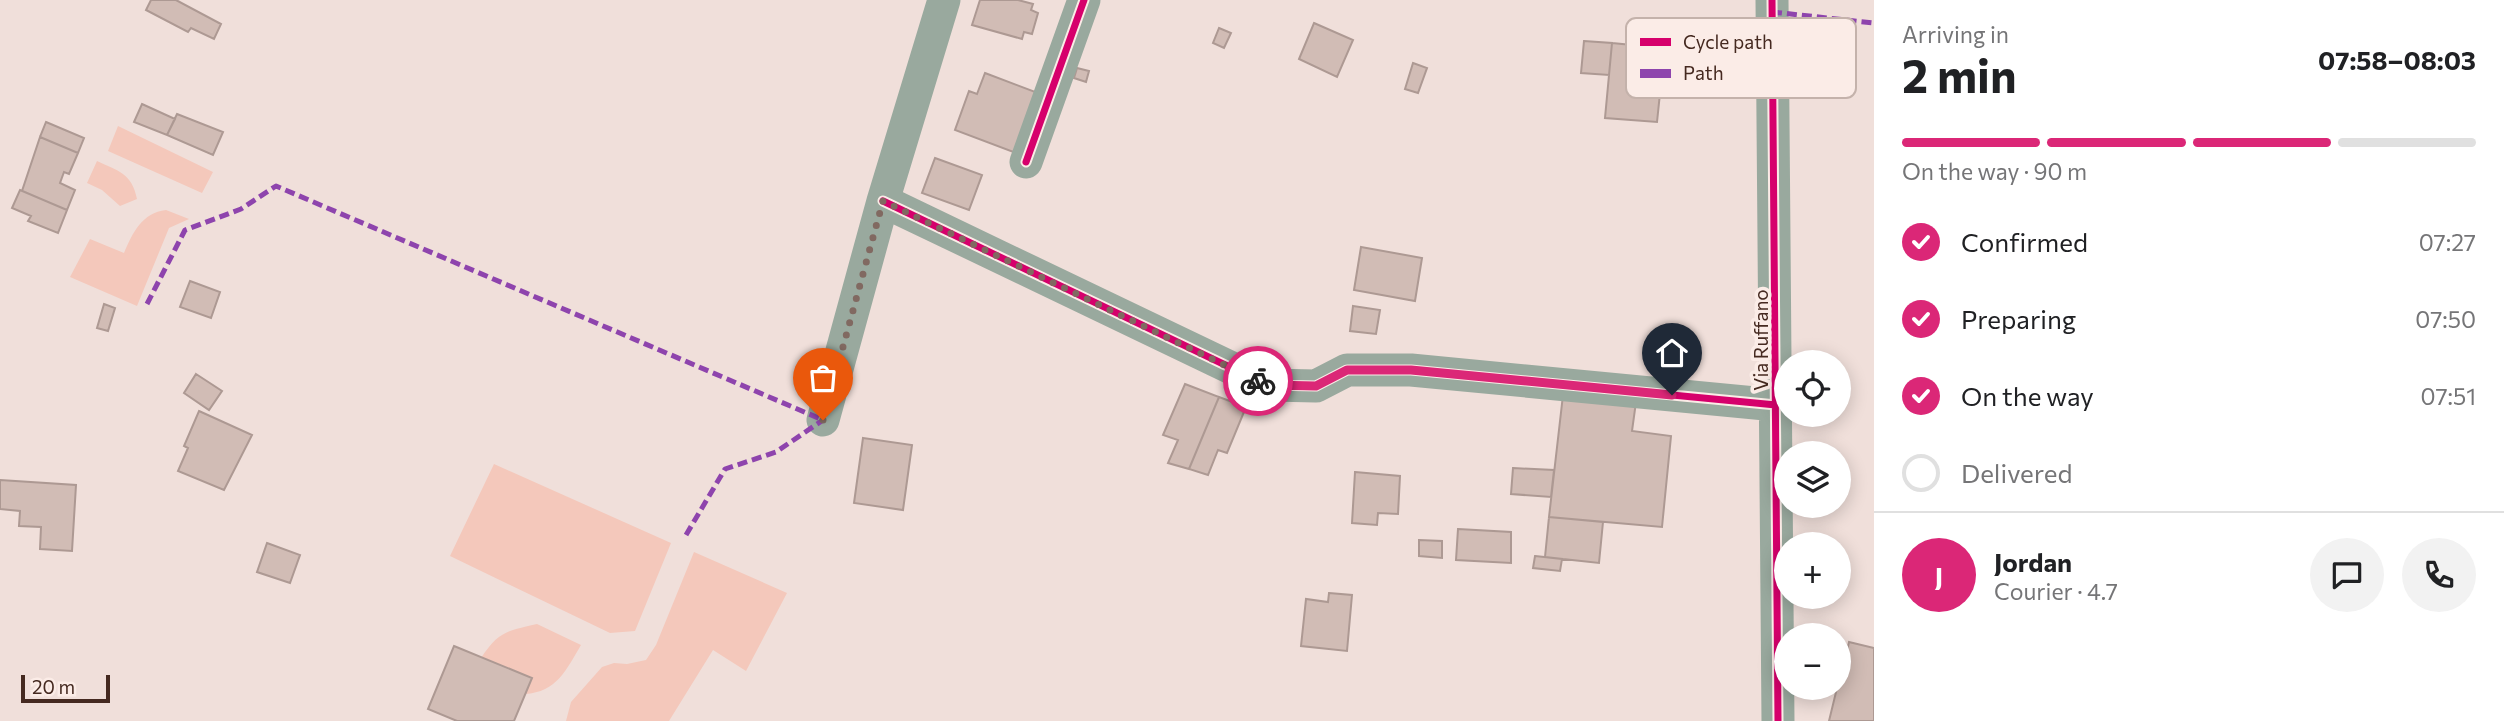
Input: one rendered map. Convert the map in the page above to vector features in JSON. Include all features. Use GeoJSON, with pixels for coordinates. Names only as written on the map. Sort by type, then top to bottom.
{"type":"FeatureCollection","features":[{"type":"Feature","properties":{"kind":"street"},"geometry":{"type":"LineString","coordinates":[[823,420],[883,201],[944,0]]}},
{"type":"Feature","properties":{"kind":"street"},"geometry":{"type":"LineString","coordinates":[[1026,162],[1084,0]]}},
{"type":"Feature","properties":{"kind":"street","name":"Via Ruffano"},"geometry":{"type":"LineString","coordinates":[[1772,0],[1772,18]]}},
{"type":"Feature","properties":{"kind":"street","name":"Via Ruffano"},"geometry":{"type":"LineString","coordinates":[[1773,98],[1775,350]]}},
{"type":"Feature","properties":{"kind":"street"},"geometry":{"type":"LineString","coordinates":[[883,201],[1267,385],[1316,386],[1347,370],[1411,370],[1774,405]]}},
{"type":"Feature","properties":{"kind":"street","name":"Via Ruffano"},"geometry":{"type":"LineString","coordinates":[[1776,427],[1778,721]]}},
{"type":"Feature","properties":{"kind":"shaded area"},"geometry":{"type":"Polygon","coordinates":[[[118,126],[213,172],[202,193],[108,151],[118,126]]]}},
{"type":"Feature","properties":{"kind":"shaded area"},"geometry":{"type":"Polygon","coordinates":[[[97,161],[128,178],[137,199],[120,206],[102,190],[87,183],[97,161]]]}},
{"type":"Feature","properties":{"kind":"shaded area"},"geometry":{"type":"Polygon","coordinates":[[[166,210],[189,219],[169,228],[137,306],[70,277],[90,239],[124,253],[139,225],[151,215],[166,210]]]}},
{"type":"Feature","properties":{"kind":"shaded area"},"geometry":{"type":"Polygon","coordinates":[[[494,464],[671,543],[635,631],[610,633],[450,556],[494,464]]]}},
{"type":"Feature","properties":{"kind":"shaded area"},"geometry":{"type":"Polygon","coordinates":[[[694,552],[787,593],[746,671],[713,650],[669,721],[566,721],[571,702],[602,667],[646,660],[656,645],[694,552]]]}},
{"type":"Feature","properties":{"kind":"shaded area"},"geometry":{"type":"Polygon","coordinates":[[[537,624],[581,645],[565,671],[553,684],[525,694],[481,658],[499,637],[518,628],[537,624]]]}},
{"type":"Feature","properties":{"kind":"building"},"geometry":{"type":"Polygon","coordinates":[[[151,0],[176,0],[221,24],[214,39],[191,28],[188,32],[146,10],[151,0]]]}},
{"type":"Feature","properties":{"kind":"building"},"geometry":{"type":"Polygon","coordinates":[[[980,0],[1018,0],[1033,4],[1031,10],[1038,13],[1032,34],[1024,32],[1022,39],[972,25],[980,0]]]}},
{"type":"Feature","properties":{"kind":"building"},"geometry":{"type":"Polygon","coordinates":[[[1314,23],[1353,40],[1337,77],[1299,59],[1314,23]]]}},
{"type":"Feature","properties":{"kind":"building"},"geometry":{"type":"Polygon","coordinates":[[[1219,28],[1231,33],[1224,48],[1213,43],[1219,28]]]}},
{"type":"Feature","properties":{"kind":"building"},"geometry":{"type":"Polygon","coordinates":[[[1584,41],[1612,43],[1609,75],[1581,73],[1584,41]]]}},
{"type":"Feature","properties":{"kind":"building"},"geometry":{"type":"Polygon","coordinates":[[[1612,43],[1626,44],[1626,98],[1660,98],[1657,122],[1605,118],[1612,43]]]}},
{"type":"Feature","properties":{"kind":"building"},"geometry":{"type":"Polygon","coordinates":[[[1413,63],[1427,68],[1418,93],[1405,89],[1413,63]]]}},
{"type":"Feature","properties":{"kind":"building"},"geometry":{"type":"Polygon","coordinates":[[[1077,68],[1089,71],[1086,82],[1074,78],[1077,68]]]}},
{"type":"Feature","properties":{"kind":"building"},"geometry":{"type":"Polygon","coordinates":[[[985,73],[1038,93],[1016,153],[955,130],[969,91],[977,94],[985,73]]]}},
{"type":"Feature","properties":{"kind":"building"},"geometry":{"type":"Polygon","coordinates":[[[142,104],[175,119],[167,135],[134,122],[142,104]]]}},
{"type":"Feature","properties":{"kind":"building"},"geometry":{"type":"Polygon","coordinates":[[[177,114],[223,132],[213,155],[167,135],[177,114]]]}},
{"type":"Feature","properties":{"kind":"building"},"geometry":{"type":"Polygon","coordinates":[[[46,122],[84,138],[78,153],[40,137],[46,122]]]}},
{"type":"Feature","properties":{"kind":"building"},"geometry":{"type":"Polygon","coordinates":[[[40,137],[78,153],[69,174],[64,172],[60,183],[75,190],[67,210],[22,191],[40,137]]]}},
{"type":"Feature","properties":{"kind":"building"},"geometry":{"type":"Polygon","coordinates":[[[935,158],[982,175],[969,210],[922,193],[935,158]]]}},
{"type":"Feature","properties":{"kind":"building"},"geometry":{"type":"Polygon","coordinates":[[[20,190],[67,210],[58,233],[28,221],[31,216],[12,208],[20,190]]]}},
{"type":"Feature","properties":{"kind":"building"},"geometry":{"type":"Polygon","coordinates":[[[1361,247],[1422,258],[1415,301],[1354,290],[1361,247]]]}},
{"type":"Feature","properties":{"kind":"building"},"geometry":{"type":"Polygon","coordinates":[[[190,281],[220,292],[211,318],[180,307],[190,281]]]}},
{"type":"Feature","properties":{"kind":"building"},"geometry":{"type":"Polygon","coordinates":[[[104,304],[115,308],[108,331],[97,328],[104,304]]]}},
{"type":"Feature","properties":{"kind":"building"},"geometry":{"type":"Polygon","coordinates":[[[1353,306],[1380,310],[1376,334],[1350,331],[1353,306]]]}},
{"type":"Feature","properties":{"kind":"building"},"geometry":{"type":"Polygon","coordinates":[[[196,374],[222,391],[209,410],[184,393],[196,374]]]}},
{"type":"Feature","properties":{"kind":"building"},"geometry":{"type":"Polygon","coordinates":[[[1185,384],[1219,397],[1189,469],[1168,463],[1178,440],[1163,435],[1185,384]]]}},
{"type":"Feature","properties":{"kind":"building"},"geometry":{"type":"Polygon","coordinates":[[[1563,395],[1636,402],[1632,431],[1671,436],[1662,527],[1549,517],[1563,395]]]}},
{"type":"Feature","properties":{"kind":"building"},"geometry":{"type":"Polygon","coordinates":[[[1219,397],[1246,407],[1227,453],[1218,450],[1208,475],[1189,469],[1219,397]]]}},
{"type":"Feature","properties":{"kind":"building"},"geometry":{"type":"Polygon","coordinates":[[[199,411],[252,435],[224,490],[178,471],[188,448],[184,446],[199,411]]]}},
{"type":"Feature","properties":{"kind":"building"},"geometry":{"type":"Polygon","coordinates":[[[863,438],[912,445],[903,510],[854,503],[863,438]]]}},
{"type":"Feature","properties":{"kind":"building"},"geometry":{"type":"Polygon","coordinates":[[[1513,468],[1554,470],[1551,497],[1511,494],[1513,468]]]}},
{"type":"Feature","properties":{"kind":"building"},"geometry":{"type":"Polygon","coordinates":[[[1355,472],[1400,476],[1398,514],[1378,513],[1377,525],[1352,523],[1355,472]]]}},
{"type":"Feature","properties":{"kind":"building"},"geometry":{"type":"Polygon","coordinates":[[[0,480],[76,485],[72,551],[40,549],[41,527],[19,526],[20,511],[0,509],[0,480]]]}},
{"type":"Feature","properties":{"kind":"building"},"geometry":{"type":"Polygon","coordinates":[[[1549,517],[1603,522],[1599,563],[1545,557],[1549,517]]]}},
{"type":"Feature","properties":{"kind":"building"},"geometry":{"type":"Polygon","coordinates":[[[1458,529],[1511,532],[1511,563],[1456,560],[1458,529]]]}},
{"type":"Feature","properties":{"kind":"building"},"geometry":{"type":"Polygon","coordinates":[[[1419,540],[1442,541],[1442,558],[1419,556],[1419,540]]]}},
{"type":"Feature","properties":{"kind":"building"},"geometry":{"type":"Polygon","coordinates":[[[267,543],[300,555],[290,583],[257,572],[267,543]]]}},
{"type":"Feature","properties":{"kind":"building"},"geometry":{"type":"Polygon","coordinates":[[[1535,556],[1562,559],[1560,571],[1533,568],[1535,556]]]}},
{"type":"Feature","properties":{"kind":"building"},"geometry":{"type":"Polygon","coordinates":[[[1329,593],[1352,595],[1347,651],[1301,646],[1306,599],[1328,602],[1329,593]]]}},
{"type":"Feature","properties":{"kind":"building"},"geometry":{"type":"Polygon","coordinates":[[[1851,642],[1874,648],[1874,721],[1829,721],[1834,700],[1851,700],[1851,642]]]}},
{"type":"Feature","properties":{"kind":"building"},"geometry":{"type":"Polygon","coordinates":[[[454,646],[532,678],[514,721],[457,721],[428,709],[454,646]]]}},
{"type":"Feature","properties":{"kind":"marked path"},"geometry":{"type":"LineString","coordinates":[[1772,12],[1828,18]]}},
{"type":"Feature","properties":{"kind":"marked path"},"geometry":{"type":"LineString","coordinates":[[1856,21],[1874,23]]}},
{"type":"Feature","properties":{"kind":"marked path"},"geometry":{"type":"LineString","coordinates":[[147,304],[185,230],[241,209],[276,186],[823,420]]}},
{"type":"Feature","properties":{"kind":"marked path"},"geometry":{"type":"LineString","coordinates":[[686,535],[725,469],[776,452],[823,420]]}},
{"type":"Feature","properties":{"kind":"cycle path"},"geometry":{"type":"LineString","coordinates":[[1026,162],[1084,0]]}},
{"type":"Feature","properties":{"kind":"cycle path"},"geometry":{"type":"LineString","coordinates":[[1772,0],[1772,18]]}},
{"type":"Feature","properties":{"kind":"cycle path"},"geometry":{"type":"LineString","coordinates":[[1773,98],[1778,721]]}},
{"type":"Feature","properties":{"kind":"cycle path"},"geometry":{"type":"LineString","coordinates":[[883,201],[1267,385],[1316,386],[1347,370],[1411,370],[1774,405]]}},
{"type":"Feature","properties":{"kind":"way so far"},"geometry":{"type":"LineString","coordinates":[[823,420],[883,201],[1258,381]]}},
{"type":"Feature","properties":{"kind":"route"},"geometry":{"type":"LineString","coordinates":[[1258,381],[1267,385],[1316,386],[1347,370],[1411,370],[1672,395]]}}]}
